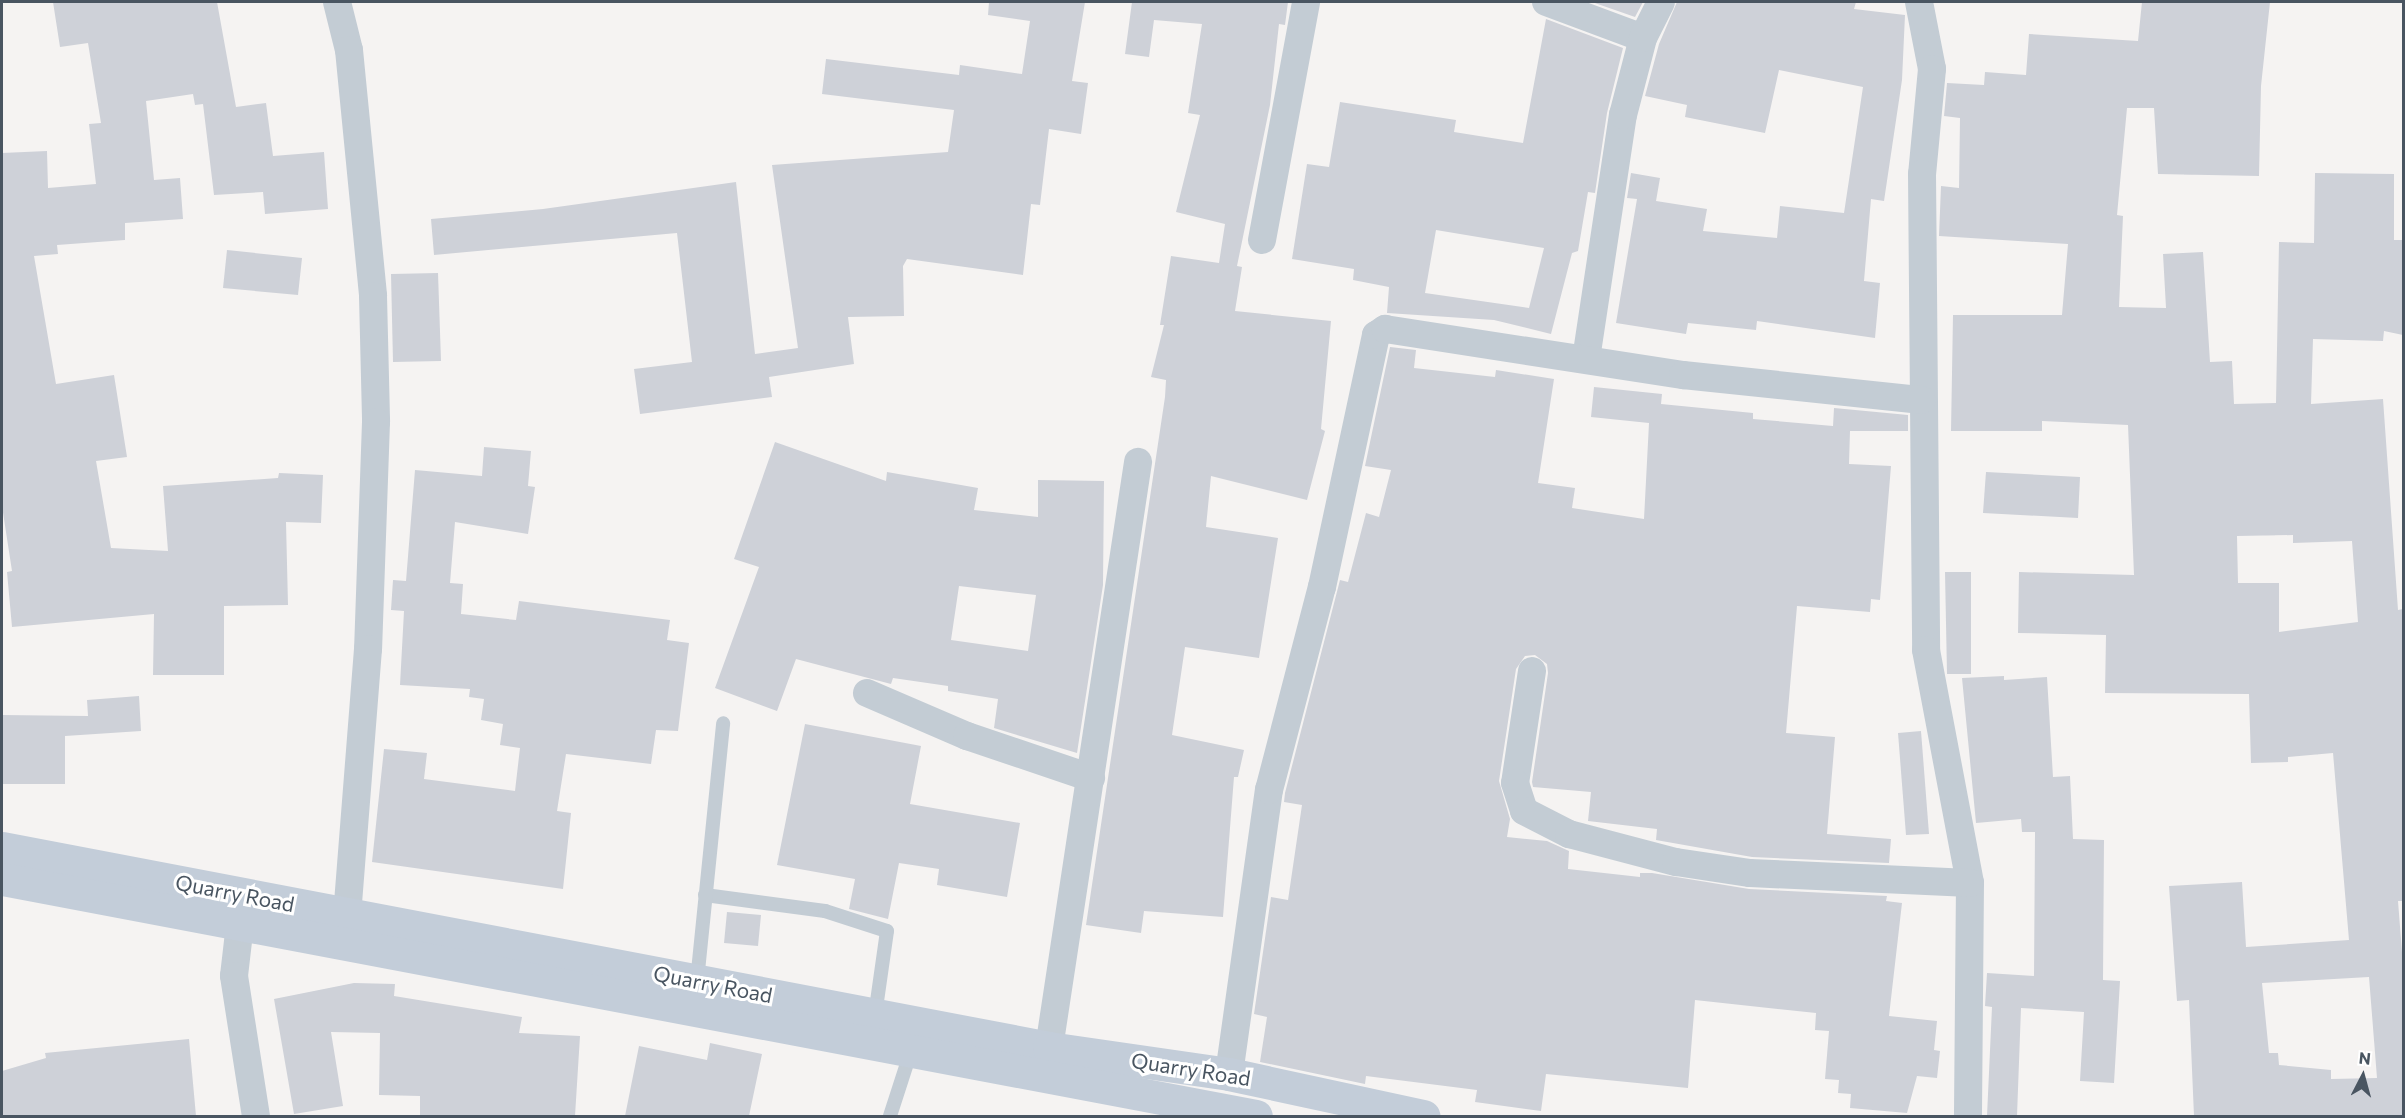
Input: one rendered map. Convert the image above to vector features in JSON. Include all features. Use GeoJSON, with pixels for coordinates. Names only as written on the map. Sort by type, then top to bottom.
{"type":"FeatureCollection","features":[{"type":"Feature","properties":{"kind":"main road","name":"Quarry Road"},"geometry":{"type":"LineString","coordinates":[[2,848],[1049,1048],[1229,1074],[1424,1116]]}},
{"type":"Feature","properties":{"kind":"main road","name":"Quarry Road"},"geometry":{"type":"LineString","coordinates":[[2,879],[1256,1116]]}},
{"type":"Feature","properties":{"kind":"street"},"geometry":{"type":"LineString","coordinates":[[337,2],[349,50],[373,296],[376,422],[368,638],[347,914]]}},
{"type":"Feature","properties":{"kind":"street"},"geometry":{"type":"LineString","coordinates":[[1262,240],[1306,2]]}},
{"type":"Feature","properties":{"kind":"street"},"geometry":{"type":"LineString","coordinates":[[1546,2],[1643,38]]}},
{"type":"Feature","properties":{"kind":"street"},"geometry":{"type":"LineString","coordinates":[[1586,359],[1623,115],[1643,38],[1661,2]]}},
{"type":"Feature","properties":{"kind":"street"},"geometry":{"type":"LineString","coordinates":[[1919,2],[1932,69],[1922,174],[1922,400],[1926,650],[1970,883],[1968,1116]]}},
{"type":"Feature","properties":{"kind":"street"},"geometry":{"type":"LineString","coordinates":[[1229,1074],[1269,790],[1322,587],[1376,334],[1385,329],[1683,375],[1922,400]]}},
{"type":"Feature","properties":{"kind":"street"},"geometry":{"type":"LineString","coordinates":[[1049,1048],[1138,462]]}},
{"type":"Feature","properties":{"kind":"street"},"geometry":{"type":"LineString","coordinates":[[1532,671],[1515,783],[1524,811],[1569,834],[1676,862],[1750,873],[1970,883]]}},
{"type":"Feature","properties":{"kind":"street"},"geometry":{"type":"LineString","coordinates":[[867,693],[967,736],[1091,778]]}},
{"type":"Feature","properties":{"kind":"street"},"geometry":{"type":"LineString","coordinates":[[240,924],[234,976],[256,1116]]}},
{"type":"Feature","properties":{"kind":"lane"},"geometry":{"type":"LineString","coordinates":[[697,981],[723,723]]}},
{"type":"Feature","properties":{"kind":"lane"},"geometry":{"type":"LineString","coordinates":[[705,895],[825,911],[887,931],[875,1015]]}},
{"type":"Feature","properties":{"kind":"lane"},"geometry":{"type":"LineString","coordinates":[[890,1116],[911,1051]]}},
{"type":"Feature","properties":{"kind":"building"},"geometry":{"type":"Polygon","coordinates":[[[53,2],[217,2],[236,107],[266,103],[273,156],[324,152],[328,209],[265,214],[263,192],[214,195],[203,104],[195,105],[193,94],[146,101],[154,180],[180,178],[183,219],[125,223],[125,240],[57,245],[58,254],[34,256],[56,384],[114,375],[127,457],[96,461],[111,548],[168,551],[163,486],[278,478],[279,473],[323,475],[321,523],[286,522],[288,605],[224,606],[224,675],[153,675],[154,614],[12,627],[7,572],[12,571],[2,506],[2,153],[47,151],[48,188],[96,184],[89,124],[101,123],[88,43],[60,47],[53,2]]]}},
{"type":"Feature","properties":{"kind":"building"},"geometry":{"type":"Polygon","coordinates":[[[989,2],[1085,2],[1072,81],[1088,83],[1081,134],[1049,129],[1040,205],[1031,204],[1023,275],[907,259],[903,266],[904,316],[848,317],[854,364],[769,377],[772,397],[640,414],[634,369],[692,362],[677,233],[434,255],[431,219],[543,209],[736,182],[755,354],[798,348],[772,165],[948,152],[954,110],[822,94],[826,59],[959,75],[960,65],[1022,74],[1030,21],[988,15],[989,2]]]}},
{"type":"Feature","properties":{"kind":"building"},"geometry":{"type":"Polygon","coordinates":[[[1132,2],[1288,2],[1285,25],[1279,24],[1270,105],[1237,266],[1242,267],[1235,311],[1331,321],[1321,429],[1325,431],[1307,500],[1211,476],[1206,527],[1278,538],[1259,658],[1185,647],[1172,735],[1244,750],[1238,777],[1234,777],[1223,917],[1144,911],[1141,933],[1086,925],[1165,397],[1166,380],[1151,377],[1164,325],[1160,325],[1171,256],[1219,263],[1225,224],[1176,212],[1200,115],[1188,113],[1202,24],[1154,20],[1149,57],[1125,54],[1132,2]]]}},
{"type":"Feature","properties":{"kind":"building"},"geometry":{"type":"Polygon","coordinates":[[[1592,2],[1643,2],[1635,17],[1592,2]]]}},
{"type":"Feature","properties":{"kind":"building"},"geometry":{"type":"Polygon","coordinates":[[[1677,2],[1856,2],[1854,9],[1905,15],[1902,80],[1884,201],[1871,199],[1864,281],[1880,283],[1875,338],[1757,321],[1756,330],[1688,323],[1686,334],[1616,323],[1637,199],[1627,198],[1631,173],[1660,178],[1656,201],[1707,209],[1703,231],[1777,238],[1780,206],[1844,213],[1863,87],[1779,70],[1765,133],[1685,117],[1687,105],[1645,96],[1659,44],[1677,2]]]}},
{"type":"Feature","properties":{"kind":"building"},"geometry":{"type":"Polygon","coordinates":[[[2142,2],[2270,2],[2261,86],[2259,176],[2158,174],[2154,108],[2127,108],[2117,215],[2123,216],[2119,307],[2166,308],[2163,254],[2203,252],[2210,362],[2232,361],[2234,404],[2276,403],[2279,242],[2314,243],[2315,173],[2394,174],[2394,240],[2403,240],[2403,335],[2384,331],[2383,341],[2313,339],[2311,404],[2383,399],[2398,610],[2403,609],[2403,901],[2398,901],[2403,965],[2403,1116],[2194,1116],[2189,1000],[2177,1001],[2169,886],[2242,882],[2246,947],[2349,940],[2333,753],[2288,757],[2288,762],[2251,763],[2249,694],[2105,693],[2106,635],[2018,633],[2019,572],[2134,575],[2128,425],[2042,421],[2042,431],[1951,431],[1953,315],[2062,315],[2068,244],[1939,236],[1941,186],[1959,188],[1960,118],[1944,116],[1947,83],[1984,85],[1985,72],[2026,75],[2029,34],[2138,41],[2142,2]],[[2293,535],[2237,536],[2238,583],[2279,583],[2279,632],[2358,622],[2352,541],[2293,543],[2293,535]],[[2369,977],[2262,983],[2269,1053],[2278,1053],[2279,1065],[2331,1070],[2331,1079],[2377,1078],[2369,977]]]}},
{"type":"Feature","properties":{"kind":"building"},"geometry":{"type":"Polygon","coordinates":[[[1546,19],[1623,48],[1607,113],[1595,193],[1588,192],[1578,251],[1572,253],[1551,334],[1494,320],[1387,313],[1389,287],[1353,280],[1354,269],[1292,259],[1307,164],[1329,167],[1340,102],[1456,120],[1454,132],[1523,143],[1546,19]],[[1436,230],[1425,293],[1529,308],[1544,248],[1436,230]]]}},
{"type":"Feature","properties":{"kind":"building"},"geometry":{"type":"Polygon","coordinates":[[[227,250],[302,258],[298,295],[223,288],[227,250]]]}},
{"type":"Feature","properties":{"kind":"building"},"geometry":{"type":"Polygon","coordinates":[[[438,273],[441,361],[393,362],[391,274],[438,273]]]}},
{"type":"Feature","properties":{"kind":"building"},"geometry":{"type":"Polygon","coordinates":[[[1390,347],[1416,350],[1414,368],[1495,377],[1496,370],[1554,379],[1538,483],[1575,488],[1572,508],[1644,519],[1649,423],[1591,417],[1594,387],[1662,394],[1661,404],[1753,413],[1753,419],[1833,426],[1834,408],[1908,415],[1908,431],[1850,431],[1849,464],[1891,466],[1880,600],[1871,599],[1870,612],[1797,606],[1786,733],[1835,737],[1827,834],[1891,839],[1889,863],[1752,857],[1656,840],[1657,829],[1588,821],[1591,792],[1533,787],[1548,673],[1547,664],[1535,655],[1525,656],[1516,669],[1499,781],[1510,819],[1507,837],[1547,841],[1569,851],[1568,869],[1640,877],[1640,873],[1652,873],[1749,889],[1887,896],[1886,901],[1902,903],[1889,1016],[1937,1021],[1934,1050],[1940,1051],[1937,1078],[1917,1076],[1907,1113],[1850,1108],[1851,1094],[1838,1093],[1839,1080],[1825,1079],[1829,1031],[1815,1030],[1816,1013],[1695,1000],[1688,1088],[1546,1074],[1541,1111],[1475,1102],[1477,1090],[1366,1076],[1365,1084],[1260,1062],[1267,1017],[1254,1014],[1271,897],[1288,900],[1302,805],[1284,802],[1285,793],[1340,580],[1348,582],[1366,513],[1379,517],[1391,470],[1365,466],[1390,347]]]}},
{"type":"Feature","properties":{"kind":"building"},"geometry":{"type":"Polygon","coordinates":[[[775,442],[886,481],[887,472],[978,488],[974,510],[1038,517],[1038,480],[1104,481],[1103,585],[1077,753],[994,728],[998,699],[948,691],[948,686],[893,678],[891,684],[796,659],[777,711],[715,688],[759,567],[734,559],[775,442]],[[959,586],[951,640],[1028,651],[1036,595],[959,586]]]}},
{"type":"Feature","properties":{"kind":"building"},"geometry":{"type":"Polygon","coordinates":[[[484,447],[531,451],[528,486],[535,487],[528,534],[455,522],[450,583],[463,584],[461,614],[516,620],[519,601],[670,620],[667,640],[689,643],[678,731],[656,730],[651,764],[566,754],[557,811],[571,813],[563,889],[372,862],[384,749],[427,753],[424,779],[515,791],[520,748],[500,745],[503,724],[481,720],[484,699],[469,697],[470,689],[400,685],[404,611],[391,610],[393,580],[406,581],[415,470],[482,476],[484,447]]]}},
{"type":"Feature","properties":{"kind":"building"},"geometry":{"type":"Polygon","coordinates":[[[1986,472],[2080,477],[2078,518],[1983,513],[1986,472]]]}},
{"type":"Feature","properties":{"kind":"building"},"geometry":{"type":"Polygon","coordinates":[[[1945,572],[1971,572],[1971,674],[1947,674],[1945,572]]]}},
{"type":"Feature","properties":{"kind":"building"},"geometry":{"type":"Polygon","coordinates":[[[2004,676],[2004,680],[2047,677],[2053,777],[2070,776],[2073,839],[2104,840],[2103,980],[2120,981],[2114,1083],[2080,1081],[2084,1012],[2021,1008],[2017,1116],[1987,1116],[1992,1007],[1985,1006],[1987,973],[2034,976],[2035,832],[2022,832],[2021,819],[1976,823],[1962,678],[2004,676]]]}},
{"type":"Feature","properties":{"kind":"building"},"geometry":{"type":"Polygon","coordinates":[[[139,696],[141,731],[65,736],[65,784],[2,784],[2,715],[88,716],[87,700],[139,696]]]}},
{"type":"Feature","properties":{"kind":"building"},"geometry":{"type":"Polygon","coordinates":[[[805,724],[921,746],[910,804],[1020,823],[1007,897],[937,885],[939,869],[899,863],[888,919],[849,909],[855,879],[777,865],[805,724]]]}},
{"type":"Feature","properties":{"kind":"building"},"geometry":{"type":"Polygon","coordinates":[[[1921,731],[1929,834],[1906,835],[1898,733],[1921,731]]]}},
{"type":"Feature","properties":{"kind":"building"},"geometry":{"type":"Polygon","coordinates":[[[727,912],[761,915],[758,946],[724,943],[727,912]]]}},
{"type":"Feature","properties":{"kind":"building"},"geometry":{"type":"Polygon","coordinates":[[[354,983],[395,984],[394,996],[522,1017],[519,1033],[580,1036],[575,1116],[420,1116],[420,1096],[379,1095],[380,1033],[331,1032],[343,1106],[294,1114],[274,999],[354,983]]]}},
{"type":"Feature","properties":{"kind":"building"},"geometry":{"type":"Polygon","coordinates":[[[189,1039],[196,1116],[2,1116],[2,1071],[46,1058],[45,1053],[189,1039]]]}},
{"type":"Feature","properties":{"kind":"building"},"geometry":{"type":"Polygon","coordinates":[[[710,1043],[762,1054],[749,1116],[625,1116],[639,1046],[707,1060],[710,1043]]]}}]}
